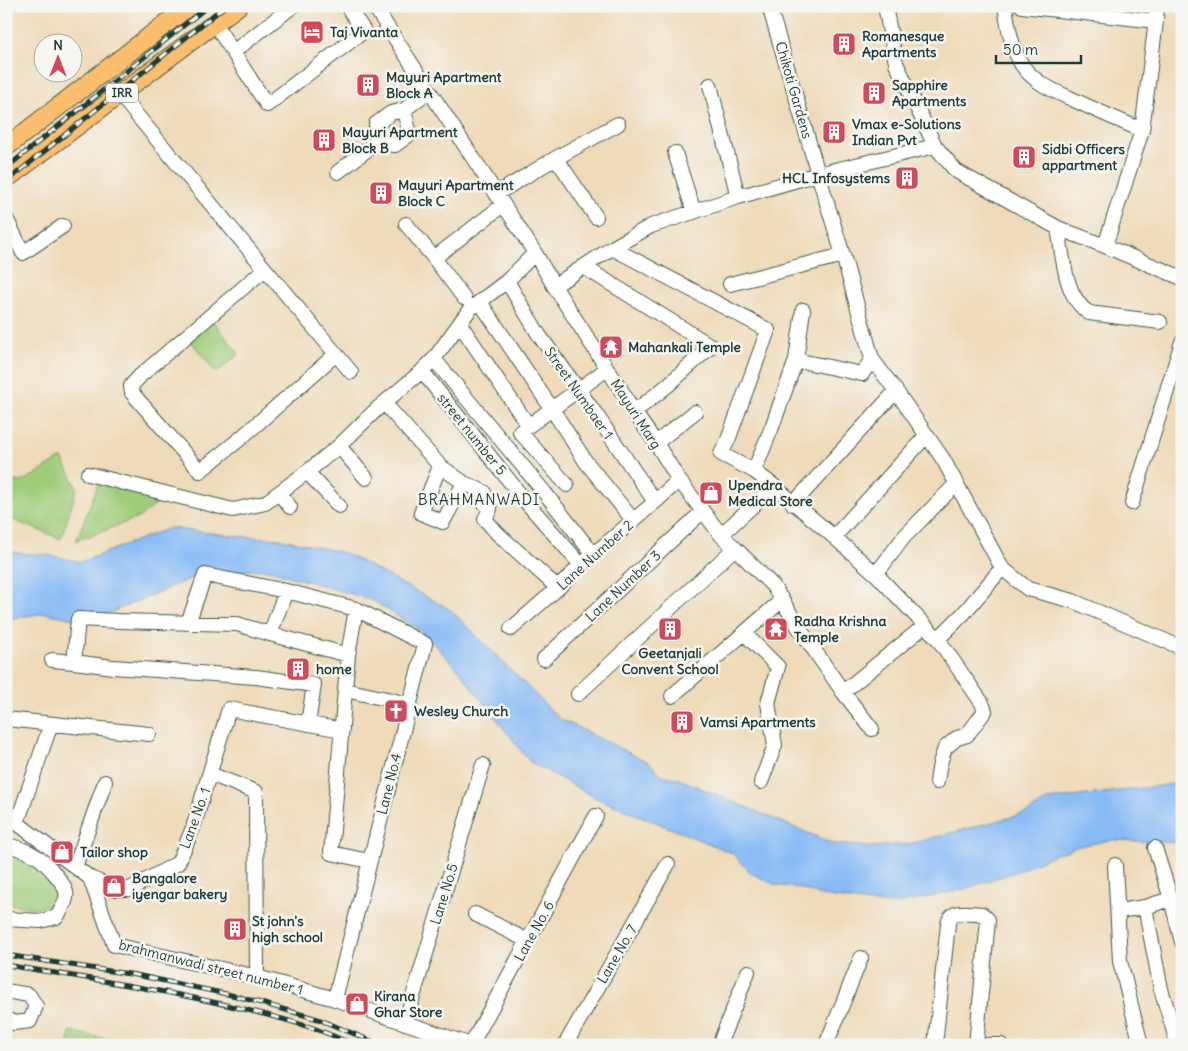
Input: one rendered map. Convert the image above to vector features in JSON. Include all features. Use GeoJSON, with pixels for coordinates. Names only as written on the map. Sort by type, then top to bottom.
{"type":"FeatureCollection","features":[{"type":"Feature","properties":{"kind":"main road","name":"IRR"},"geometry":{"type":"LineString","coordinates":[[6,147],[188,6]]}},
{"type":"Feature","properties":{"kind":"main road","name":"IRR"},"geometry":{"type":"LineString","coordinates":[[6,179],[238,6]]}},
{"type":"Feature","properties":{"kind":"street"},"geometry":{"type":"LineString","coordinates":[[233,52],[293,6]]}},
{"type":"Feature","properties":{"kind":"street"},"geometry":{"type":"LineString","coordinates":[[215,24],[267,105],[364,31],[347,6]]}},
{"type":"Feature","properties":{"kind":"street","name":"Mayuri Marg"},"geometry":{"type":"LineString","coordinates":[[374,6],[535,253],[554,286],[679,480],[721,536],[773,586],[798,628],[872,729]]}},
{"type":"Feature","properties":{"kind":"street","name":"Chikoti Gardens"},"geometry":{"type":"LineString","coordinates":[[769,6],[872,360]]}},
{"type":"Feature","properties":{"kind":"street"},"geometry":{"type":"LineString","coordinates":[[884,6],[896,63],[935,146],[956,171],[1058,228],[1182,278]]}},
{"type":"Feature","properties":{"kind":"street"},"geometry":{"type":"LineString","coordinates":[[1005,6],[1012,44],[1022,66],[1035,80],[1102,114],[1142,130]]}},
{"type":"Feature","properties":{"kind":"street"},"geometry":{"type":"LineString","coordinates":[[1022,6],[1156,21]]}},
{"type":"Feature","properties":{"kind":"street"},"geometry":{"type":"LineString","coordinates":[[1105,246],[1142,130],[1156,21],[1156,6]]}},
{"type":"Feature","properties":{"kind":"street"},"geometry":{"type":"LineString","coordinates":[[710,85],[738,198]]}},
{"type":"Feature","properties":{"kind":"street"},"geometry":{"type":"LineString","coordinates":[[376,142],[376,124],[391,112],[404,110],[429,91]]}},
{"type":"Feature","properties":{"kind":"street"},"geometry":{"type":"LineString","coordinates":[[120,94],[351,372]]}},
{"type":"Feature","properties":{"kind":"street"},"geometry":{"type":"LineString","coordinates":[[338,172],[376,142],[395,145],[410,134],[404,110]]}},
{"type":"Feature","properties":{"kind":"street"},"geometry":{"type":"LineString","coordinates":[[434,258],[500,199],[556,158],[618,124]]}},
{"type":"Feature","properties":{"kind":"street"},"geometry":{"type":"LineString","coordinates":[[554,286],[612,248],[651,226],[818,174],[935,146]]}},
{"type":"Feature","properties":{"kind":"street"},"geometry":{"type":"LineString","coordinates":[[675,153],[694,212]]}},
{"type":"Feature","properties":{"kind":"street"},"geometry":{"type":"LineString","coordinates":[[556,158],[596,217]]}},
{"type":"Feature","properties":{"kind":"street"},"geometry":{"type":"LineString","coordinates":[[6,218],[23,253],[63,226]]}},
{"type":"Feature","properties":{"kind":"street"},"geometry":{"type":"LineString","coordinates":[[406,224],[464,298]]}},
{"type":"Feature","properties":{"kind":"street"},"geometry":{"type":"LineString","coordinates":[[1058,228],[1068,286],[1081,308],[1089,313],[1160,322]]}},
{"type":"Feature","properties":{"kind":"street"},"geometry":{"type":"LineString","coordinates":[[612,248],[768,330],[728,440],[721,454],[754,472],[774,486],[876,574],[938,639],[982,703],[985,711],[967,735],[957,738],[945,748],[937,782]]}},
{"type":"Feature","properties":{"kind":"street"},"geometry":{"type":"LineString","coordinates":[[88,474],[233,510],[265,503],[339,446],[378,408],[422,371],[434,359],[470,310],[507,281],[535,253]]}},
{"type":"Feature","properties":{"kind":"street"},"geometry":{"type":"LineString","coordinates":[[730,284],[843,255]]}},
{"type":"Feature","properties":{"kind":"street"},"geometry":{"type":"LineString","coordinates":[[584,267],[711,346],[667,386],[634,412]]}},
{"type":"Feature","properties":{"kind":"street"},"geometry":{"type":"LineString","coordinates":[[265,269],[141,375],[131,386],[132,392],[138,400],[200,471],[241,438],[336,354]]}},
{"type":"Feature","properties":{"kind":"street","name":"Street Numbaer 1"},"geometry":{"type":"LineString","coordinates":[[507,281],[539,335],[655,502]]}},
{"type":"Feature","properties":{"kind":"street"},"geometry":{"type":"LineString","coordinates":[[480,302],[586,462],[633,520]]}},
{"type":"Feature","properties":{"kind":"street"},"geometry":{"type":"LineString","coordinates":[[754,472],[796,360],[804,310]]}},
{"type":"Feature","properties":{"kind":"street"},"geometry":{"type":"LineString","coordinates":[[460,324],[528,425]]}},
{"type":"Feature","properties":{"kind":"street"},"geometry":{"type":"LineString","coordinates":[[1132,503],[1182,342]]}},
{"type":"Feature","properties":{"kind":"street"},"geometry":{"type":"LineString","coordinates":[[434,359],[593,554]]}},
{"type":"Feature","properties":{"kind":"street"},"geometry":{"type":"LineString","coordinates":[[796,360],[862,374],[872,360],[943,459],[1002,568],[1028,590],[1073,601],[1182,648]]}},
{"type":"Feature","properties":{"kind":"street"},"geometry":{"type":"LineString","coordinates":[[567,485],[520,432],[607,369]]}},
{"type":"Feature","properties":{"kind":"street","name":"street number 5"},"geometry":{"type":"LineString","coordinates":[[422,371],[527,503],[581,565]]}},
{"type":"Feature","properties":{"kind":"street"},"geometry":{"type":"LineString","coordinates":[[793,504],[896,391]]}},
{"type":"Feature","properties":{"kind":"street"},"geometry":{"type":"LineString","coordinates":[[385,404],[440,466],[464,483],[484,492],[482,500],[490,509],[485,519],[497,533],[558,588]]}},
{"type":"Feature","properties":{"kind":"street"},"geometry":{"type":"LineString","coordinates":[[656,443],[695,412]]}},
{"type":"Feature","properties":{"kind":"street"},"geometry":{"type":"LineString","coordinates":[[834,537],[926,436]]}},
{"type":"Feature","properties":{"kind":"street"},"geometry":{"type":"LineString","coordinates":[[339,446],[366,478]]}},
{"type":"Feature","properties":{"kind":"street"},"geometry":{"type":"LineString","coordinates":[[440,466],[421,513],[443,522],[464,483]]}},
{"type":"Feature","properties":{"kind":"street"},"geometry":{"type":"LineString","coordinates":[[307,472],[338,506]]}},
{"type":"Feature","properties":{"kind":"street","name":"Lane Number 2"},"geometry":{"type":"LineString","coordinates":[[511,629],[593,554],[679,480]]}},
{"type":"Feature","properties":{"kind":"street"},"geometry":{"type":"LineString","coordinates":[[876,574],[904,537],[957,483]]}},
{"type":"Feature","properties":{"kind":"street"},"geometry":{"type":"LineString","coordinates":[[721,536],[774,486]]}},
{"type":"Feature","properties":{"kind":"street"},"geometry":{"type":"LineString","coordinates":[[279,493],[290,507]]}},
{"type":"Feature","properties":{"kind":"street","name":"Lane Number 3"},"geometry":{"type":"LineString","coordinates":[[544,659],[702,512]]}},
{"type":"Feature","properties":{"kind":"street"},"geometry":{"type":"LineString","coordinates":[[578,694],[735,548]]}},
{"type":"Feature","properties":{"kind":"street"},"geometry":{"type":"LineString","coordinates":[[938,639],[964,613],[1002,568]]}},
{"type":"Feature","properties":{"kind":"street"},"geometry":{"type":"LineString","coordinates":[[188,623],[205,575],[286,591],[356,609],[348,655],[331,854],[369,861]]}},
{"type":"Feature","properties":{"kind":"street"},"geometry":{"type":"LineString","coordinates":[[270,634],[286,591]]}},
{"type":"Feature","properties":{"kind":"street"},"geometry":{"type":"LineString","coordinates":[[672,696],[782,600]]}},
{"type":"Feature","properties":{"kind":"street","name":"Lane No.4"},"geometry":{"type":"LineString","coordinates":[[335,999],[425,644],[356,609]]}},
{"type":"Feature","properties":{"kind":"street"},"geometry":{"type":"LineString","coordinates":[[74,662],[78,619],[237,624],[348,655]]}},
{"type":"Feature","properties":{"kind":"street"},"geometry":{"type":"LineString","coordinates":[[844,692],[918,632]]}},
{"type":"Feature","properties":{"kind":"street"},"geometry":{"type":"LineString","coordinates":[[744,633],[778,667],[768,703],[775,745],[761,782]]}},
{"type":"Feature","properties":{"kind":"street"},"geometry":{"type":"LineString","coordinates":[[52,660],[113,667],[256,677],[314,685],[308,724],[342,730]]}},
{"type":"Feature","properties":{"kind":"street"},"geometry":{"type":"LineString","coordinates":[[345,690],[410,704]]}},
{"type":"Feature","properties":{"kind":"street","name":"Lane No. 1"},"geometry":{"type":"LineString","coordinates":[[90,878],[116,889],[130,889],[178,863],[193,828],[229,709],[308,724]]}},
{"type":"Feature","properties":{"kind":"street"},"geometry":{"type":"LineString","coordinates":[[6,719],[149,734]]}},
{"type":"Feature","properties":{"kind":"street"},"geometry":{"type":"LineString","coordinates":[[51,724],[12,822],[90,878]]}},
{"type":"Feature","properties":{"kind":"street","name":"Lane No.5"},"geometry":{"type":"LineString","coordinates":[[405,1023],[483,765]]}},
{"type":"Feature","properties":{"kind":"street"},"geometry":{"type":"LineString","coordinates":[[210,774],[256,792],[257,977]]}},
{"type":"Feature","properties":{"kind":"street"},"geometry":{"type":"LineString","coordinates":[[75,867],[104,782]]}},
{"type":"Feature","properties":{"kind":"street","name":"Lane No. 6"},"geometry":{"type":"LineString","coordinates":[[471,1045],[596,816]]}},
{"type":"Feature","properties":{"kind":"street"},"geometry":{"type":"LineString","coordinates":[[6,846],[15,846],[39,858],[59,879],[66,892],[64,908],[57,917],[40,921],[6,919]]}},
{"type":"Feature","properties":{"kind":"street"},"geometry":{"type":"LineString","coordinates":[[1156,848],[1182,942]]}},
{"type":"Feature","properties":{"kind":"street","name":"Lane No. 7"},"geometry":{"type":"LineString","coordinates":[[565,1045],[668,864]]}},
{"type":"Feature","properties":{"kind":"street"},"geometry":{"type":"LineString","coordinates":[[1115,865],[1120,961],[1141,1045]]}},
{"type":"Feature","properties":{"kind":"street","name":"brahmanwadi street number 1"},"geometry":{"type":"LineString","coordinates":[[90,878],[114,945],[257,977],[335,999],[471,1045]]}},
{"type":"Feature","properties":{"kind":"street"},"geometry":{"type":"LineString","coordinates":[[1118,911],[1171,899]]}},
{"type":"Feature","properties":{"kind":"street"},"geometry":{"type":"LineString","coordinates":[[1146,906],[1161,989],[1178,1044],[1182,1043]]}},
{"type":"Feature","properties":{"kind":"street"},"geometry":{"type":"LineString","coordinates":[[935,1045],[948,924],[950,918],[960,913],[982,914],[988,920],[976,1045]]}},
{"type":"Feature","properties":{"kind":"street"},"geometry":{"type":"LineString","coordinates":[[475,914],[528,941]]}},
{"type":"Feature","properties":{"kind":"street"},"geometry":{"type":"LineString","coordinates":[[826,1045],[861,958]]}},
{"type":"Feature","properties":{"kind":"street"},"geometry":{"type":"LineString","coordinates":[[719,1045],[748,972]]}},
{"type":"Feature","properties":{"kind":"street"},"geometry":{"type":"LineString","coordinates":[[6,991],[29,995],[36,1006],[30,1021],[14,1023],[6,1019]]}},
{"type":"Feature","properties":{"kind":"street"},"geometry":{"type":"LineString","coordinates":[[989,1045],[1001,1045]]}},
{"type":"Feature","properties":{"kind":"green space"},"geometry":{"type":"Polygon","coordinates":[[[213,321],[239,354],[216,373],[190,340],[213,321]]]}},
{"type":"Feature","properties":{"kind":"green space"},"geometry":{"type":"Polygon","coordinates":[[[62,458],[77,488],[61,539],[6,517],[6,480],[22,482],[62,458]]]}},
{"type":"Feature","properties":{"kind":"green space"},"geometry":{"type":"Polygon","coordinates":[[[99,482],[163,499],[140,517],[76,541],[99,482]]]}},
{"type":"Feature","properties":{"kind":"green space"},"geometry":{"type":"Polygon","coordinates":[[[6,845],[51,871],[56,892],[48,906],[33,908],[6,903],[6,845]]]}},
{"type":"Feature","properties":{"kind":"green space"},"geometry":{"type":"Polygon","coordinates":[[[70,1031],[133,1045],[74,1045],[69,1043],[70,1031]]]}},
{"type":"Feature","properties":{"kind":"water"},"geometry":{"type":"Polygon","coordinates":[[[169,528],[282,539],[345,553],[451,610],[560,719],[648,762],[662,775],[679,779],[834,844],[870,847],[909,844],[1027,813],[1047,800],[1182,783],[1182,843],[1112,840],[1075,847],[1020,870],[965,889],[897,904],[870,903],[822,896],[799,888],[776,885],[751,873],[732,853],[596,798],[530,762],[457,668],[422,632],[372,600],[265,569],[201,574],[88,622],[46,613],[12,618],[6,613],[6,552],[48,555],[81,562],[169,528]]]}},
{"type":"Feature","properties":{"kind":"railway"},"geometry":{"type":"LineString","coordinates":[[6,168],[208,6]]}},
{"type":"Feature","properties":{"kind":"railway"},"geometry":{"type":"LineString","coordinates":[[6,182],[225,6]]}},
{"type":"Feature","properties":{"kind":"railway"},"geometry":{"type":"LineString","coordinates":[[6,955],[136,975],[236,996],[318,1019],[381,1045]]}},
{"type":"Feature","properties":{"kind":"railway"},"geometry":{"type":"LineString","coordinates":[[6,965],[161,991],[237,1007],[313,1028],[355,1045]]}},
{"type":"Feature","properties":{"kind":"place","name":"Taj Vivanta"},"geometry":{"type":"Point","coordinates":[312,32]}},
{"type":"Feature","properties":{"kind":"place","name":"Romanesque Apartments"},"geometry":{"type":"Point","coordinates":[844,44]}},
{"type":"Feature","properties":{"kind":"place","name":"Mayuri Apartment Block A"},"geometry":{"type":"Point","coordinates":[368,85]}},
{"type":"Feature","properties":{"kind":"place","name":"Sapphire Apartments"},"geometry":{"type":"Point","coordinates":[874,93]}},
{"type":"Feature","properties":{"kind":"place","name":"Vmax e-Solutions Indian Pvt"},"geometry":{"type":"Point","coordinates":[834,132]}},
{"type":"Feature","properties":{"kind":"place","name":"Mayuri Apartment Block B"},"geometry":{"type":"Point","coordinates":[324,140]}},
{"type":"Feature","properties":{"kind":"place","name":"Sidbi Officers appartment"},"geometry":{"type":"Point","coordinates":[1024,157]}},
{"type":"Feature","properties":{"kind":"place","name":"HCL Infosystems"},"geometry":{"type":"Point","coordinates":[907,178]}},
{"type":"Feature","properties":{"kind":"place","name":"Mayuri Apartment Block C"},"geometry":{"type":"Point","coordinates":[381,193]}},
{"type":"Feature","properties":{"kind":"place","name":"Mahankali Temple"},"geometry":{"type":"Point","coordinates":[611,347]}},
{"type":"Feature","properties":{"kind":"place","name":"Upendra Medical Store"},"geometry":{"type":"Point","coordinates":[711,493]}},
{"type":"Feature","properties":{"kind":"place","name":"Geetanjali Convent School"},"geometry":{"type":"Point","coordinates":[670,629]}},
{"type":"Feature","properties":{"kind":"place","name":"Radha Krishna Temple"},"geometry":{"type":"Point","coordinates":[776,629]}},
{"type":"Feature","properties":{"kind":"place","name":"home"},"geometry":{"type":"Point","coordinates":[298,669]}},
{"type":"Feature","properties":{"kind":"place","name":"Wesley Church"},"geometry":{"type":"Point","coordinates":[396,711]}},
{"type":"Feature","properties":{"kind":"place","name":"Vamsi Apartments"},"geometry":{"type":"Point","coordinates":[682,722]}},
{"type":"Feature","properties":{"kind":"place","name":"Tailor shop"},"geometry":{"type":"Point","coordinates":[62,852]}},
{"type":"Feature","properties":{"kind":"place","name":"Bangalore iyengar bakery"},"geometry":{"type":"Point","coordinates":[114,886]}},
{"type":"Feature","properties":{"kind":"place","name":"St john's high school"},"geometry":{"type":"Point","coordinates":[235,929]}},
{"type":"Feature","properties":{"kind":"place","name":"Kirana Ghar Store"},"geometry":{"type":"Point","coordinates":[357,1004]}},
{"type":"Feature","properties":{"kind":"district","name":"BRAHMANWADI"},"geometry":{"type":"Point","coordinates":[479,500]}}]}
